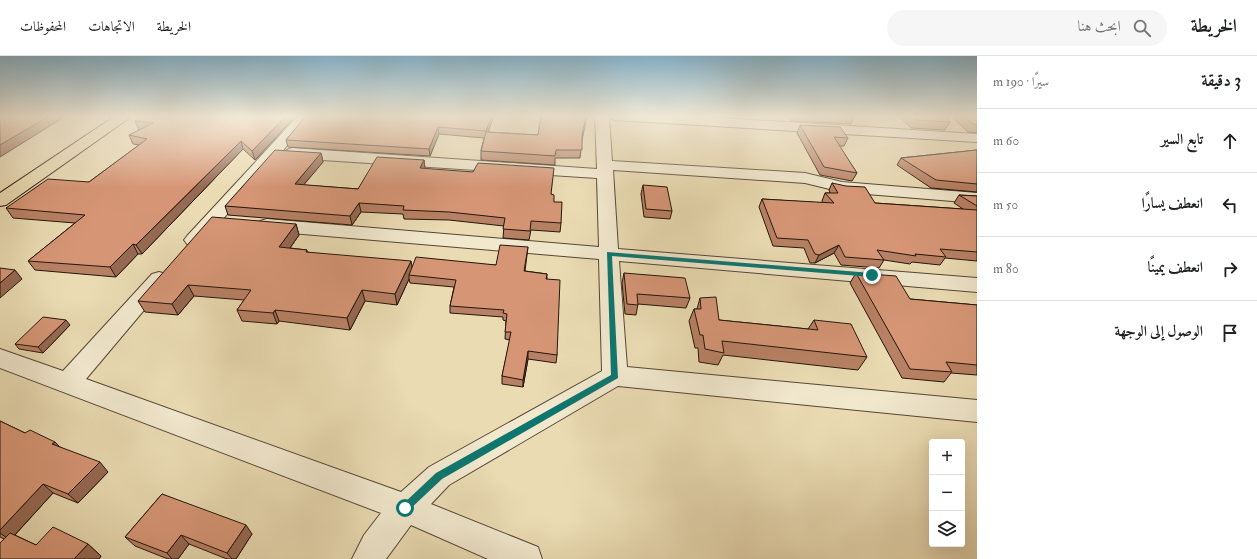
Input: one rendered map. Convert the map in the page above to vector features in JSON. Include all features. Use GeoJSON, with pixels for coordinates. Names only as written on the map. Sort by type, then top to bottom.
{"type":"FeatureCollection","features":[{"type":"Feature","properties":{"kind":"main road"},"geometry":{"type":"LineString","coordinates":[[0,186],[71,139]]}},
{"type":"Feature","properties":{"kind":"main road"},"geometry":{"type":"LineString","coordinates":[[0,201],[90,139]]}},
{"type":"Feature","properties":{"kind":"street"},"geometry":{"type":"LineString","coordinates":[[68,383],[284,139]]}},
{"type":"Feature","properties":{"kind":"street"},"geometry":{"type":"LineString","coordinates":[[603,139],[615,376]]}},
{"type":"Feature","properties":{"kind":"street"},"geometry":{"type":"LineString","coordinates":[[965,139],[977,151]]}},
{"type":"Feature","properties":{"kind":"street"},"geometry":{"type":"LineString","coordinates":[[272,152],[805,178],[842,187],[977,198]]}},
{"type":"Feature","properties":{"kind":"street"},"geometry":{"type":"LineString","coordinates":[[211,220],[977,284]]}},
{"type":"Feature","properties":{"kind":"street"},"geometry":{"type":"LineString","coordinates":[[0,358],[405,508],[526,559]]}},
{"type":"Feature","properties":{"kind":"street"},"geometry":{"type":"LineString","coordinates":[[368,559],[375,546],[405,508],[439,476],[615,376],[977,411]]}},
{"type":"Feature","properties":{"kind":"building"},"geometry":{"type":"Polygon","coordinates":[[[0,139],[9,139],[0,145],[0,139]]]}},
{"type":"Feature","properties":{"kind":"building"},"geometry":{"type":"Polygon","coordinates":[[[146,139],[263,139],[252,151],[241,141],[136,245],[133,244],[110,267],[28,261],[85,215],[6,208],[48,179],[89,182],[146,139]]]}},
{"type":"Feature","properties":{"kind":"building"},"geometry":{"type":"Polygon","coordinates":[[[286,139],[433,139],[429,149],[286,139]]]}},
{"type":"Feature","properties":{"kind":"building"},"geometry":{"type":"Polygon","coordinates":[[[484,139],[582,139],[582,150],[556,150],[555,156],[481,151],[484,139]]]}},
{"type":"Feature","properties":{"kind":"building"},"geometry":{"type":"Polygon","coordinates":[[[808,139],[836,139],[857,173],[824,167],[808,139]]]}},
{"type":"Feature","properties":{"kind":"building"},"geometry":{"type":"Polygon","coordinates":[[[275,150],[321,153],[295,184],[358,189],[377,157],[424,160],[420,168],[473,172],[478,163],[554,168],[551,194],[554,195],[554,202],[562,202],[561,223],[531,221],[530,231],[503,229],[505,218],[449,212],[403,210],[404,206],[359,203],[350,216],[225,206],[275,150]]]}},
{"type":"Feature","properties":{"kind":"building"},"geometry":{"type":"Polygon","coordinates":[[[977,150],[977,184],[936,180],[901,158],[977,150]]]}},
{"type":"Feature","properties":{"kind":"building"},"geometry":{"type":"Polygon","coordinates":[[[832,183],[846,186],[865,187],[875,203],[977,210],[977,252],[940,249],[946,257],[915,254],[916,256],[877,250],[884,260],[845,257],[839,245],[819,255],[815,254],[808,240],[777,238],[762,199],[834,203],[825,193],[838,193],[832,183]]]}},
{"type":"Feature","properties":{"kind":"building"},"geometry":{"type":"Polygon","coordinates":[[[643,185],[667,187],[672,211],[646,209],[643,185]]]}},
{"type":"Feature","properties":{"kind":"building"},"geometry":{"type":"Polygon","coordinates":[[[959,195],[977,196],[977,206],[959,195]]]}},
{"type":"Feature","properties":{"kind":"building"},"geometry":{"type":"Polygon","coordinates":[[[212,217],[296,224],[279,247],[307,250],[306,252],[411,261],[395,294],[362,290],[347,318],[275,310],[273,313],[237,310],[251,290],[188,285],[172,304],[138,301],[212,217]]]}},
{"type":"Feature","properties":{"kind":"building"},"geometry":{"type":"Polygon","coordinates":[[[500,245],[528,247],[524,271],[547,274],[546,279],[560,280],[557,355],[528,351],[523,380],[502,376],[511,332],[505,332],[507,314],[503,313],[504,310],[450,306],[456,280],[409,275],[416,257],[496,265],[500,245]]]}},
{"type":"Feature","properties":{"kind":"building"},"geometry":{"type":"Polygon","coordinates":[[[0,268],[15,270],[0,283],[0,268]]]}},
{"type":"Feature","properties":{"kind":"building"},"geometry":{"type":"Polygon","coordinates":[[[624,273],[685,278],[690,298],[637,294],[638,305],[627,304],[624,273]]]}},
{"type":"Feature","properties":{"kind":"building"},"geometry":{"type":"Polygon","coordinates":[[[856,273],[896,276],[910,299],[977,305],[977,365],[946,362],[952,372],[910,369],[856,273]]]}},
{"type":"Feature","properties":{"kind":"building"},"geometry":{"type":"Polygon","coordinates":[[[716,297],[719,320],[818,330],[814,320],[851,324],[867,357],[722,341],[724,353],[705,349],[703,335],[700,335],[694,309],[701,309],[700,298],[716,297]]]}},
{"type":"Feature","properties":{"kind":"building"},"geometry":{"type":"Polygon","coordinates":[[[43,317],[66,320],[38,347],[15,344],[43,317]]]}},
{"type":"Feature","properties":{"kind":"building"},"geometry":{"type":"Polygon","coordinates":[[[0,421],[25,433],[30,430],[55,442],[52,444],[100,462],[68,494],[43,484],[0,530],[0,421]]]}},
{"type":"Feature","properties":{"kind":"building"},"geometry":{"type":"Polygon","coordinates":[[[162,494],[246,525],[227,553],[181,535],[167,553],[125,537],[162,494]]]}},
{"type":"Feature","properties":{"kind":"building"},"geometry":{"type":"Polygon","coordinates":[[[53,527],[88,544],[74,559],[0,559],[0,543],[10,533],[36,545],[53,527]]]}},
{"type":"Feature","properties":{"kind":"route"},"geometry":{"type":"LineString","coordinates":[[405,508],[439,476],[615,376],[609,254],[872,275]]}}]}
